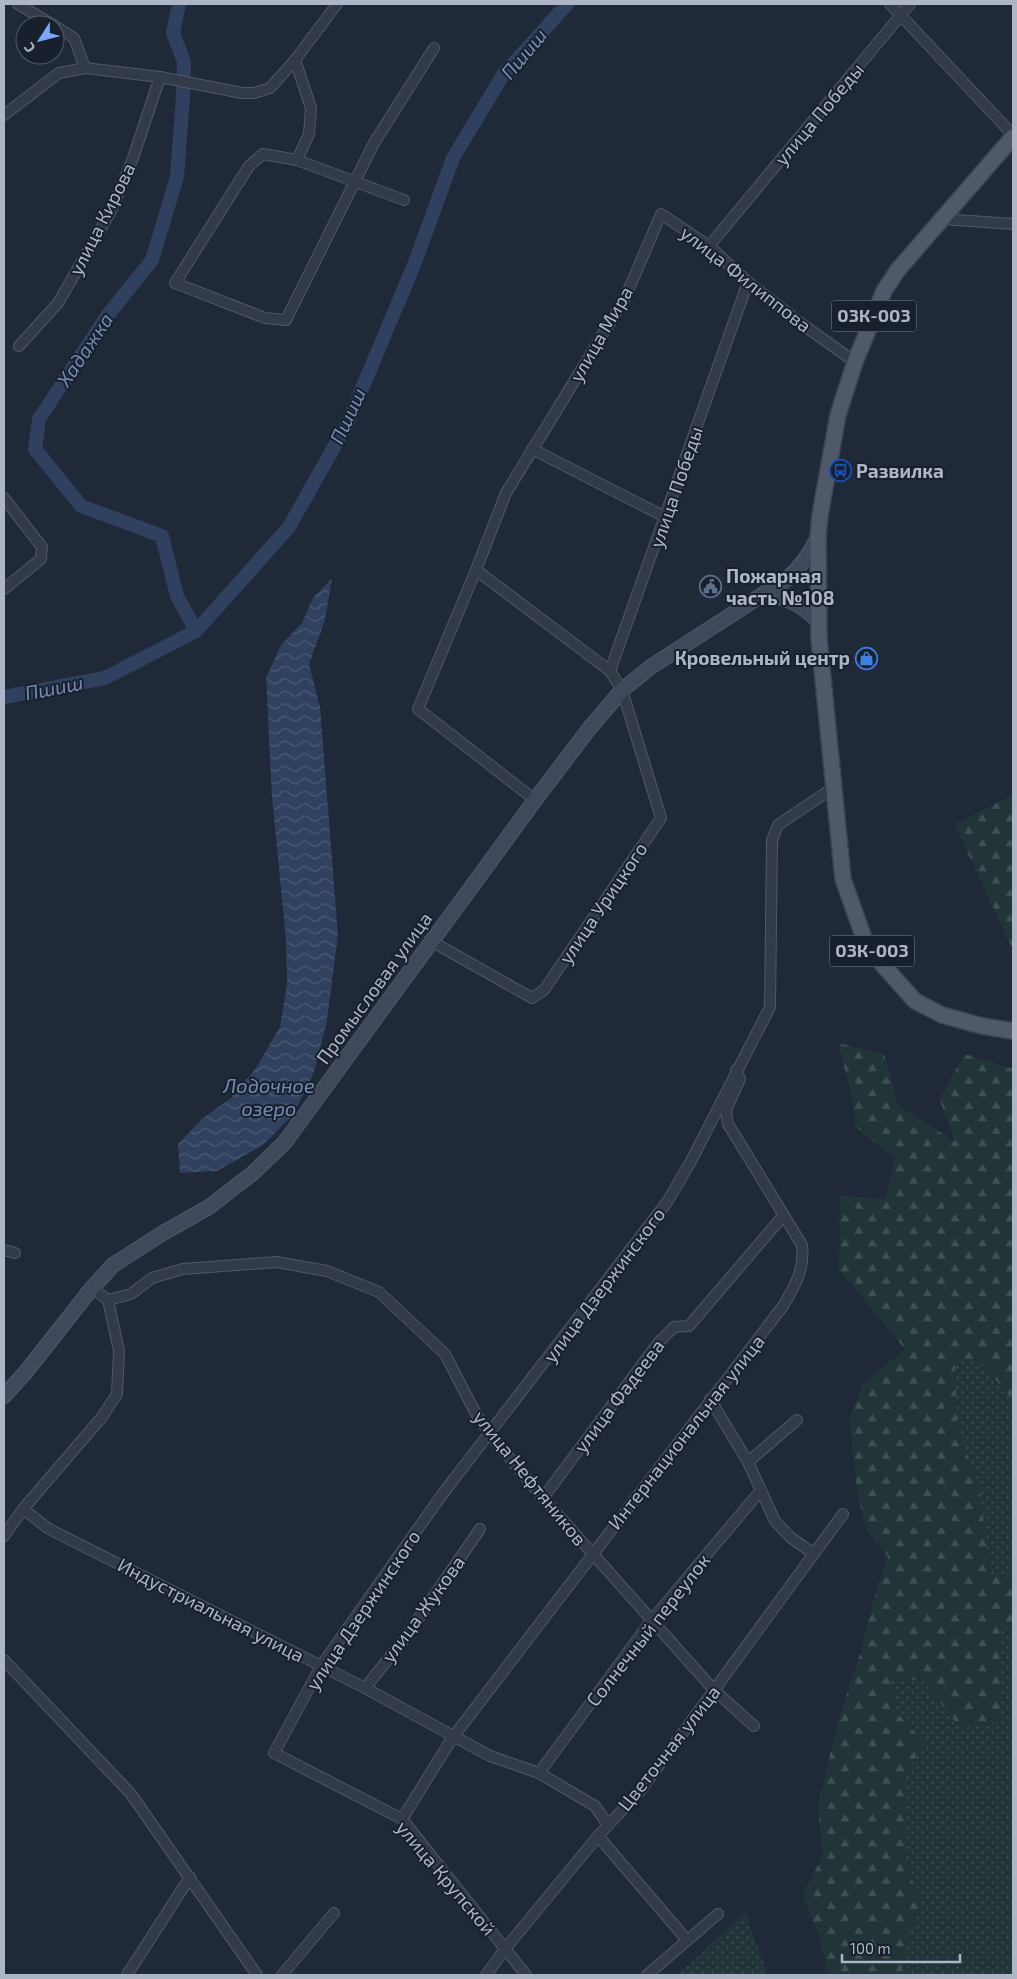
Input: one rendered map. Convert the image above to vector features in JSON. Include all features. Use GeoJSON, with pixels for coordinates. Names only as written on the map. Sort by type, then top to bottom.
{"type":"FeatureCollection","features":[{"type":"Feature","properties":{"kind":"main road","name":"03К-003"},"geometry":{"type":"LineString","coordinates":[[1013,136],[897,271],[884,291],[855,362],[838,415],[818,536],[818,621],[843,879],[865,941],[882,964],[915,1001],[942,1015],[982,1026],[1013,1031]]}},
{"type":"Feature","properties":{"kind":"main road","name":"Промысловая улица"},"geometry":{"type":"LineString","coordinates":[[4,1396],[113,1265],[163,1233],[209,1207],[253,1173],[285,1142],[535,800],[589,729],[622,690],[652,666],[787,579],[801,567],[810,554],[818,536]]}},
{"type":"Feature","properties":{"kind":"main road"},"geometry":{"type":"LineString","coordinates":[[764,594],[780,596],[794,601],[806,609],[818,621]]}},
{"type":"Feature","properties":{"kind":"street"},"geometry":{"type":"LineString","coordinates":[[18,4],[36,15]]}},
{"type":"Feature","properties":{"kind":"street"},"geometry":{"type":"LineString","coordinates":[[4,115],[59,73],[85,68],[163,78],[242,93],[254,93],[270,88],[295,60],[337,4]]}},
{"type":"Feature","properties":{"kind":"street"},"geometry":{"type":"LineString","coordinates":[[890,4],[1013,136]]}},
{"type":"Feature","properties":{"kind":"street","name":"улица Победы"},"geometry":{"type":"LineString","coordinates":[[709,246],[910,4]]}},
{"type":"Feature","properties":{"kind":"street"},"geometry":{"type":"LineString","coordinates":[[65,33],[74,38],[85,68]]}},
{"type":"Feature","properties":{"kind":"street"},"geometry":{"type":"LineString","coordinates":[[404,200],[355,183],[297,160],[263,154],[249,166],[175,283],[265,318],[286,320],[355,183],[374,142],[434,48]]}},
{"type":"Feature","properties":{"kind":"street"},"geometry":{"type":"LineString","coordinates":[[295,60],[311,108],[308,134],[297,160]]}},
{"type":"Feature","properties":{"kind":"street","name":"улица Кирова"},"geometry":{"type":"LineString","coordinates":[[18,346],[58,303],[111,211],[163,78]]}},
{"type":"Feature","properties":{"kind":"street","name":"улица Филиппова"},"geometry":{"type":"LineString","coordinates":[[661,214],[709,246],[748,282],[798,322],[855,362]]}},
{"type":"Feature","properties":{"kind":"street","name":"улица Мира"},"geometry":{"type":"LineString","coordinates":[[535,800],[418,709],[506,493],[625,298],[661,214]]}},
{"type":"Feature","properties":{"kind":"street"},"geometry":{"type":"LineString","coordinates":[[942,219],[1013,224]]}},
{"type":"Feature","properties":{"kind":"street","name":"улица Победы"},"geometry":{"type":"LineString","coordinates":[[610,671],[748,282]]}},
{"type":"Feature","properties":{"kind":"street"},"geometry":{"type":"LineString","coordinates":[[532,449],[665,517]]}},
{"type":"Feature","properties":{"kind":"street"},"geometry":{"type":"LineString","coordinates":[[4,498],[42,547],[41,559],[4,589]]}},
{"type":"Feature","properties":{"kind":"street"},"geometry":{"type":"LineString","coordinates":[[476,570],[610,671],[622,690]]}},
{"type":"Feature","properties":{"kind":"street","name":"улица Урицкого"},"geometry":{"type":"LineString","coordinates":[[431,941],[532,998],[544,990],[661,818],[622,690]]}},
{"type":"Feature","properties":{"kind":"street","name":"улица Дзержинского"},"geometry":{"type":"LineString","coordinates":[[274,1753],[321,1666],[441,1496],[667,1202],[690,1163],[736,1070],[770,1007],[772,840],[778,825],[833,788]]}},
{"type":"Feature","properties":{"kind":"street"},"geometry":{"type":"LineString","coordinates":[[736,1070],[740,1079],[726,1110],[728,1124],[783,1216]]}},
{"type":"Feature","properties":{"kind":"street","name":"Интернациональная улица"},"geometry":{"type":"LineString","coordinates":[[402,1819],[453,1737],[783,1306],[799,1278],[804,1259],[802,1246],[783,1216]]}},
{"type":"Feature","properties":{"kind":"street","name":"улица Фадеева"},"geometry":{"type":"LineString","coordinates":[[543,1498],[658,1343],[674,1328],[689,1326],[783,1216]]}},
{"type":"Feature","properties":{"kind":"street"},"geometry":{"type":"LineString","coordinates":[[4,1250],[15,1254]]}},
{"type":"Feature","properties":{"kind":"street","name":"улица Нефтяников"},"geometry":{"type":"LineString","coordinates":[[108,1300],[131,1294],[152,1278],[183,1269],[276,1262],[328,1271],[379,1292],[445,1354],[476,1414],[490,1434],[543,1498],[714,1690],[754,1726]]}},
{"type":"Feature","properties":{"kind":"street"},"geometry":{"type":"LineString","coordinates":[[4,1536],[23,1509],[102,1417],[117,1394],[119,1351],[108,1300],[92,1288]]}},
{"type":"Feature","properties":{"kind":"street"},"geometry":{"type":"LineString","coordinates":[[710,1400],[748,1462],[775,1521],[790,1537],[814,1554]]}},
{"type":"Feature","properties":{"kind":"street"},"geometry":{"type":"LineString","coordinates":[[748,1462],[797,1420]]}},
{"type":"Feature","properties":{"kind":"street","name":"Солнечный переулок"},"geometry":{"type":"LineString","coordinates":[[539,1773],[651,1621],[761,1490]]}},
{"type":"Feature","properties":{"kind":"street","name":"Индустриальная улица"},"geometry":{"type":"LineString","coordinates":[[23,1509],[49,1529],[365,1688],[490,1756],[539,1773],[595,1806],[608,1825]]}},
{"type":"Feature","properties":{"kind":"street","name":"Цветочная улица"},"geometry":{"type":"LineString","coordinates":[[486,1975],[505,1949],[598,1836],[641,1790],[843,1514]]}},
{"type":"Feature","properties":{"kind":"street","name":"улица Жукова"},"geometry":{"type":"LineString","coordinates":[[365,1688],[404,1638],[480,1529]]}},
{"type":"Feature","properties":{"kind":"street"},"geometry":{"type":"LineString","coordinates":[[5,1664],[130,1794],[257,1975]]}},
{"type":"Feature","properties":{"kind":"street","name":"улица Крупской"},"geometry":{"type":"LineString","coordinates":[[274,1753],[402,1819],[526,1975]]}},
{"type":"Feature","properties":{"kind":"street"},"geometry":{"type":"LineString","coordinates":[[598,1836],[687,1940]]}},
{"type":"Feature","properties":{"kind":"street"},"geometry":{"type":"LineString","coordinates":[[127,1975],[190,1877]]}},
{"type":"Feature","properties":{"kind":"street"},"geometry":{"type":"LineString","coordinates":[[282,1975],[334,1913]]}},
{"type":"Feature","properties":{"kind":"street"},"geometry":{"type":"LineString","coordinates":[[647,1975],[659,1970],[687,1940],[718,1914]]}},
{"type":"Feature","properties":{"kind":"green space"},"geometry":{"type":"Polygon","coordinates":[[[1013,795],[1013,950],[954,824],[1013,795]]]}},
{"type":"Feature","properties":{"kind":"green space"},"geometry":{"type":"Polygon","coordinates":[[[838,1043],[884,1054],[898,1105],[955,1142],[939,1098],[965,1054],[1013,1069],[1013,1400],[983,1365],[955,1357],[957,1425],[980,1490],[990,1575],[1013,1578],[1013,1625],[999,1631],[1000,1721],[962,1730],[922,1680],[891,1680],[896,1712],[925,1743],[906,1773],[905,1861],[921,1903],[901,1959],[903,1975],[828,1975],[820,1940],[803,1895],[823,1855],[818,1806],[838,1721],[861,1651],[876,1591],[888,1557],[866,1529],[857,1491],[849,1418],[864,1383],[905,1349],[839,1270],[840,1196],[886,1199],[895,1159],[855,1126],[853,1102],[838,1043]]]}},
{"type":"Feature","properties":{"kind":"green space"},"geometry":{"type":"Polygon","coordinates":[[[955,1356],[983,1365],[1013,1400],[1013,1578],[990,1575],[980,1490],[957,1425],[955,1356]]]}},
{"type":"Feature","properties":{"kind":"green space"},"geometry":{"type":"Polygon","coordinates":[[[1013,1625],[1013,1975],[903,1975],[901,1959],[921,1903],[905,1861],[906,1773],[925,1743],[896,1712],[890,1679],[922,1680],[962,1730],[999,1630],[1013,1625]]]}},
{"type":"Feature","properties":{"kind":"green space"},"geometry":{"type":"Polygon","coordinates":[[[745,1913],[768,1975],[678,1975],[745,1913]]]}},
{"type":"Feature","properties":{"kind":"water","name":"Лодочное озеро"},"geometry":{"type":"Polygon","coordinates":[[[332,578],[325,620],[309,664],[320,707],[338,935],[327,1020],[314,1072],[293,1115],[263,1145],[217,1171],[180,1173],[178,1144],[202,1119],[231,1098],[256,1068],[280,1027],[287,984],[286,940],[272,797],[266,678],[281,645],[302,623],[313,598],[332,578]]]}},
{"type":"Feature","properties":{"kind":"waterway","name":"Хадажка"},"geometry":{"type":"LineString","coordinates":[[179,4],[173,33],[184,62],[177,177],[152,260],[107,316],[39,419],[35,449],[81,506],[162,536],[177,596],[196,631]]}},
{"type":"Feature","properties":{"kind":"waterway","name":"Пшиш"},"geometry":{"type":"LineString","coordinates":[[4,697],[105,678],[196,631],[289,527],[348,422],[414,265],[453,158],[503,75],[567,4]]}},
{"type":"Feature","properties":{"kind":"place","name":"Развилка"},"geometry":{"type":"Point","coordinates":[840,471]}},
{"type":"Feature","properties":{"kind":"place","name":"Пожарная часть №108"},"geometry":{"type":"Point","coordinates":[710,587]}},
{"type":"Feature","properties":{"kind":"place","name":"Кровельный центр"},"geometry":{"type":"Point","coordinates":[866,658]}}]}
